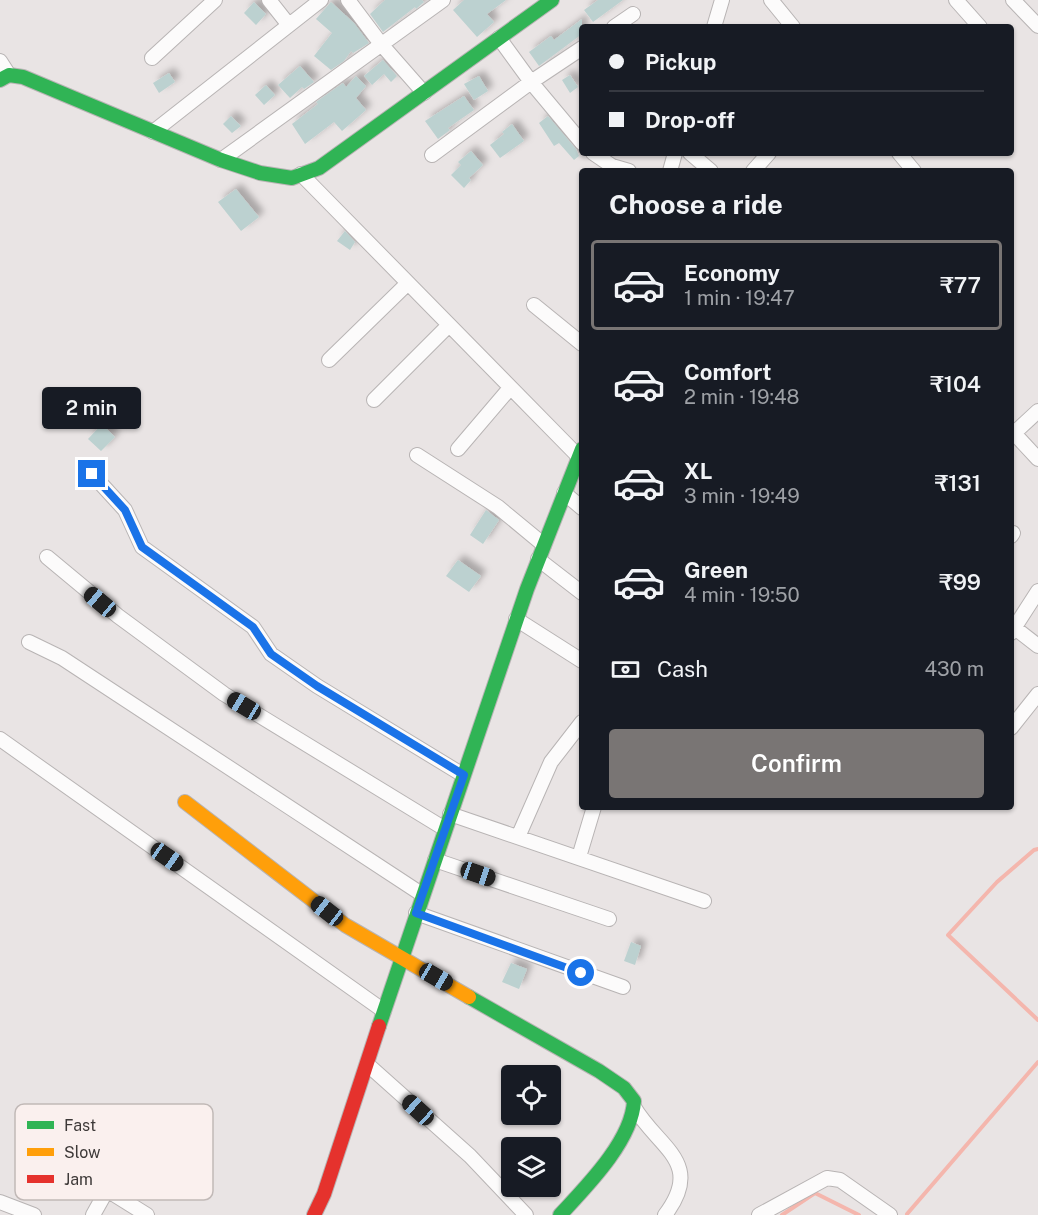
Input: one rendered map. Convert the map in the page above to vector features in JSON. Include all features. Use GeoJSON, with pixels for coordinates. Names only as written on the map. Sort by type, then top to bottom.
{"type":"FeatureCollection","features":[{"type":"Feature","properties":{"kind":"street"},"geometry":{"type":"LineString","coordinates":[[152,58],[215,0]]}},
{"type":"Feature","properties":{"kind":"street"},"geometry":{"type":"LineString","coordinates":[[269,0],[288,24]]}},
{"type":"Feature","properties":{"kind":"street"},"geometry":{"type":"LineString","coordinates":[[153,132],[321,0]]}},
{"type":"Feature","properties":{"kind":"street"},"geometry":{"type":"LineString","coordinates":[[348,0],[381,44],[424,93]]}},
{"type":"Feature","properties":{"kind":"street"},"geometry":{"type":"LineString","coordinates":[[221,160],[443,0]]}},
{"type":"Feature","properties":{"kind":"street"},"geometry":{"type":"LineString","coordinates":[[715,24],[722,0]]}},
{"type":"Feature","properties":{"kind":"street"},"geometry":{"type":"LineString","coordinates":[[771,0],[791,24]]}},
{"type":"Feature","properties":{"kind":"street"},"geometry":{"type":"LineString","coordinates":[[956,0],[977,24]]}},
{"type":"Feature","properties":{"kind":"street"},"geometry":{"type":"LineString","coordinates":[[1013,0],[1038,26]]}},
{"type":"Feature","properties":{"kind":"street"},"geometry":{"type":"LineString","coordinates":[[0,62],[5,77],[23,76],[221,160],[260,172],[292,178],[319,168],[549,1]]}},
{"type":"Feature","properties":{"kind":"street"},"geometry":{"type":"LineString","coordinates":[[618,24],[633,14]]}},
{"type":"Feature","properties":{"kind":"street"},"geometry":{"type":"LineString","coordinates":[[499,38],[567,128],[579,140]]}},
{"type":"Feature","properties":{"kind":"street"},"geometry":{"type":"LineString","coordinates":[[432,155],[531,82],[579,50]]}},
{"type":"Feature","properties":{"kind":"street"},"geometry":{"type":"LineString","coordinates":[[597,156],[619,168]]}},
{"type":"Feature","properties":{"kind":"street"},"geometry":{"type":"LineString","coordinates":[[694,156],[708,168]]}},
{"type":"Feature","properties":{"kind":"street"},"geometry":{"type":"LineString","coordinates":[[756,168],[766,156]]}},
{"type":"Feature","properties":{"kind":"street"},"geometry":{"type":"LineString","coordinates":[[902,156],[912,168]]}},
{"type":"Feature","properties":{"kind":"street"},"geometry":{"type":"LineString","coordinates":[[301,174],[510,388],[579,452]]}},
{"type":"Feature","properties":{"kind":"street"},"geometry":{"type":"LineString","coordinates":[[329,360],[408,283]]}},
{"type":"Feature","properties":{"kind":"street"},"geometry":{"type":"LineString","coordinates":[[534,305],[579,342]]}},
{"type":"Feature","properties":{"kind":"street"},"geometry":{"type":"LineString","coordinates":[[374,400],[449,325]]}},
{"type":"Feature","properties":{"kind":"street"},"geometry":{"type":"LineString","coordinates":[[458,449],[510,388]]}},
{"type":"Feature","properties":{"kind":"street"},"geometry":{"type":"LineString","coordinates":[[1014,431],[1038,411]]}},
{"type":"Feature","properties":{"kind":"street"},"geometry":{"type":"LineString","coordinates":[[1014,435],[1038,459]]}},
{"type":"Feature","properties":{"kind":"street"},"geometry":{"type":"LineString","coordinates":[[417,454],[498,507],[544,545]]}},
{"type":"Feature","properties":{"kind":"street"},"geometry":{"type":"LineString","coordinates":[[314,1215],[324,1194],[416,913],[516,620],[579,456]]}},
{"type":"Feature","properties":{"kind":"street"},"geometry":{"type":"LineString","coordinates":[[92,474],[125,510],[142,547],[253,627],[271,654],[317,686],[464,775]]}},
{"type":"Feature","properties":{"kind":"street"},"geometry":{"type":"LineString","coordinates":[[564,494],[579,506]]}},
{"type":"Feature","properties":{"kind":"street"},"geometry":{"type":"LineString","coordinates":[[47,558],[118,616],[224,694],[445,829]]}},
{"type":"Feature","properties":{"kind":"street"},"geometry":{"type":"LineString","coordinates":[[538,559],[579,591]]}},
{"type":"Feature","properties":{"kind":"street"},"geometry":{"type":"LineString","coordinates":[[1014,625],[1038,591]]}},
{"type":"Feature","properties":{"kind":"street"},"geometry":{"type":"LineString","coordinates":[[516,620],[579,659]]}},
{"type":"Feature","properties":{"kind":"street"},"geometry":{"type":"LineString","coordinates":[[1014,629],[1038,646]]}},
{"type":"Feature","properties":{"kind":"street"},"geometry":{"type":"LineString","coordinates":[[29,642],[62,658],[423,895]]}},
{"type":"Feature","properties":{"kind":"street"},"geometry":{"type":"LineString","coordinates":[[1014,725],[1035,704]]}},
{"type":"Feature","properties":{"kind":"street"},"geometry":{"type":"LineString","coordinates":[[518,837],[551,762],[579,726]]}},
{"type":"Feature","properties":{"kind":"street"},"geometry":{"type":"LineString","coordinates":[[0,739],[384,1011]]}},
{"type":"Feature","properties":{"kind":"street"},"geometry":{"type":"LineString","coordinates":[[185,802],[345,925],[599,1071],[631,1094],[634,1107],[647,1128],[676,1158],[680,1168],[681,1180],[671,1213]]}},
{"type":"Feature","properties":{"kind":"street"},"geometry":{"type":"LineString","coordinates":[[579,858],[593,810]]}},
{"type":"Feature","properties":{"kind":"street"},"geometry":{"type":"LineString","coordinates":[[450,814],[704,901]]}},
{"type":"Feature","properties":{"kind":"street"},"geometry":{"type":"LineString","coordinates":[[435,860],[609,919]]}},
{"type":"Feature","properties":{"kind":"street"},"geometry":{"type":"LineString","coordinates":[[416,913],[622,987]]}},
{"type":"Feature","properties":{"kind":"street"},"geometry":{"type":"LineString","coordinates":[[366,1064],[470,1156],[526,1215]]}},
{"type":"Feature","properties":{"kind":"street"},"geometry":{"type":"LineString","coordinates":[[560,1215],[608,1158],[624,1134],[634,1107]]}},
{"type":"Feature","properties":{"kind":"street"},"geometry":{"type":"LineString","coordinates":[[759,1215],[827,1178],[840,1180],[890,1215]]}},
{"type":"Feature","properties":{"kind":"street"},"geometry":{"type":"LineString","coordinates":[[93,1215],[101,1200]]}},
{"type":"Feature","properties":{"kind":"street"},"geometry":{"type":"LineString","coordinates":[[123,1200],[147,1215]]}},
{"type":"Feature","properties":{"kind":"street"},"geometry":{"type":"LineString","coordinates":[[0,1202],[34,1215]]}},
{"type":"Feature","properties":{"kind":"building"},"geometry":{"type":"Polygon","coordinates":[[[385,0],[422,0],[424,2],[383,32],[370,14],[385,0]]]}},
{"type":"Feature","properties":{"kind":"building"},"geometry":{"type":"Polygon","coordinates":[[[464,0],[506,0],[487,14],[494,22],[477,37],[453,10],[464,0]]]}},
{"type":"Feature","properties":{"kind":"building"},"geometry":{"type":"Polygon","coordinates":[[[598,0],[623,0],[593,22],[584,10],[598,0]]]}},
{"type":"Feature","properties":{"kind":"building"},"geometry":{"type":"Polygon","coordinates":[[[254,2],[266,14],[256,25],[244,13],[254,2]]]}},
{"type":"Feature","properties":{"kind":"building"},"geometry":{"type":"Polygon","coordinates":[[[331,2],[354,23],[369,43],[353,53],[351,51],[344,61],[331,70],[314,56],[332,33],[316,19],[331,2]]]}},
{"type":"Feature","properties":{"kind":"building"},"geometry":{"type":"Polygon","coordinates":[[[582,19],[582,24],[579,24],[579,36],[539,66],[529,52],[551,36],[554,40],[582,19]]]}},
{"type":"Feature","properties":{"kind":"building"},"geometry":{"type":"Polygon","coordinates":[[[383,60],[397,76],[391,82],[384,74],[372,85],[364,76],[383,60]]]}},
{"type":"Feature","properties":{"kind":"building"},"geometry":{"type":"Polygon","coordinates":[[[300,66],[314,82],[304,89],[302,87],[290,98],[278,85],[300,66]]]}},
{"type":"Feature","properties":{"kind":"building"},"geometry":{"type":"Polygon","coordinates":[[[169,73],[175,82],[159,93],[153,83],[169,73]]]}},
{"type":"Feature","properties":{"kind":"building"},"geometry":{"type":"Polygon","coordinates":[[[570,75],[578,87],[570,93],[562,80],[570,75]]]}},
{"type":"Feature","properties":{"kind":"building"},"geometry":{"type":"Polygon","coordinates":[[[356,76],[366,86],[356,98],[366,110],[342,131],[334,122],[305,144],[292,124],[318,104],[316,102],[343,83],[346,87],[356,76]]]}},
{"type":"Feature","properties":{"kind":"building"},"geometry":{"type":"Polygon","coordinates":[[[479,76],[488,91],[474,100],[464,84],[479,76]]]}},
{"type":"Feature","properties":{"kind":"building"},"geometry":{"type":"Polygon","coordinates":[[[266,85],[275,95],[264,105],[255,95],[266,85]]]}},
{"type":"Feature","properties":{"kind":"building"},"geometry":{"type":"Polygon","coordinates":[[[464,96],[474,110],[448,128],[450,130],[438,139],[425,121],[464,96]]]}},
{"type":"Feature","properties":{"kind":"building"},"geometry":{"type":"Polygon","coordinates":[[[231,116],[241,126],[232,133],[223,124],[231,116]]]}},
{"type":"Feature","properties":{"kind":"building"},"geometry":{"type":"Polygon","coordinates":[[[548,116],[576,149],[579,156],[574,160],[559,143],[554,146],[539,123],[548,116]]]}},
{"type":"Feature","properties":{"kind":"building"},"geometry":{"type":"Polygon","coordinates":[[[512,124],[524,141],[500,158],[490,145],[512,124]]]}},
{"type":"Feature","properties":{"kind":"building"},"geometry":{"type":"Polygon","coordinates":[[[471,151],[483,165],[469,178],[471,180],[464,188],[451,175],[461,165],[458,162],[471,151]]]}},
{"type":"Feature","properties":{"kind":"building"},"geometry":{"type":"Polygon","coordinates":[[[236,189],[259,217],[241,231],[218,202],[236,189]]]}},
{"type":"Feature","properties":{"kind":"building"},"geometry":{"type":"Polygon","coordinates":[[[345,231],[355,242],[350,250],[337,241],[345,231]]]}},
{"type":"Feature","properties":{"kind":"building"},"geometry":{"type":"Polygon","coordinates":[[[102,424],[115,437],[101,451],[88,439],[102,424]]]}},
{"type":"Feature","properties":{"kind":"building"},"geometry":{"type":"Polygon","coordinates":[[[486,510],[499,520],[483,544],[470,535],[486,510]]]}},
{"type":"Feature","properties":{"kind":"building"},"geometry":{"type":"Polygon","coordinates":[[[458,560],[481,576],[469,592],[446,576],[458,560]]]}},
{"type":"Feature","properties":{"kind":"building"},"geometry":{"type":"Polygon","coordinates":[[[631,942],[641,946],[635,965],[624,961],[631,942]]]}},
{"type":"Feature","properties":{"kind":"building"},"geometry":{"type":"Polygon","coordinates":[[[511,963],[527,969],[519,989],[502,982],[511,963]]]}},
{"type":"Feature","properties":{"kind":"waterway"},"geometry":{"type":"LineString","coordinates":[[1038,849],[997,882],[948,935],[1038,1020]]}},
{"type":"Feature","properties":{"kind":"waterway"},"geometry":{"type":"LineString","coordinates":[[907,1214],[1038,1062]]}},
{"type":"Feature","properties":{"kind":"waterway"},"geometry":{"type":"LineString","coordinates":[[782,1215],[815,1193],[859,1215]]}},
{"type":"Feature","properties":{"kind":"traffic: fast"},"geometry":{"type":"LineString","coordinates":[[0,80],[9,75],[23,77],[221,160],[260,173],[292,178],[319,168],[552,0]]}},
{"type":"Feature","properties":{"kind":"traffic: fast"},"geometry":{"type":"LineString","coordinates":[[379,1026],[527,589],[579,457]]}},
{"type":"Feature","properties":{"kind":"traffic: fast"},"geometry":{"type":"LineString","coordinates":[[469,997],[599,1071],[624,1088],[634,1101],[631,1116],[617,1147],[560,1215]]}},
{"type":"Feature","properties":{"kind":"traffic: slow"},"geometry":{"type":"LineString","coordinates":[[185,802],[345,925],[469,997]]}},
{"type":"Feature","properties":{"kind":"traffic: jam"},"geometry":{"type":"LineString","coordinates":[[314,1215],[324,1194],[379,1026]]}},
{"type":"Feature","properties":{"kind":"route"},"geometry":{"type":"LineString","coordinates":[[92,474],[125,510],[142,547],[253,627],[271,654],[317,686],[464,775],[416,913],[581,973]]}}]}
